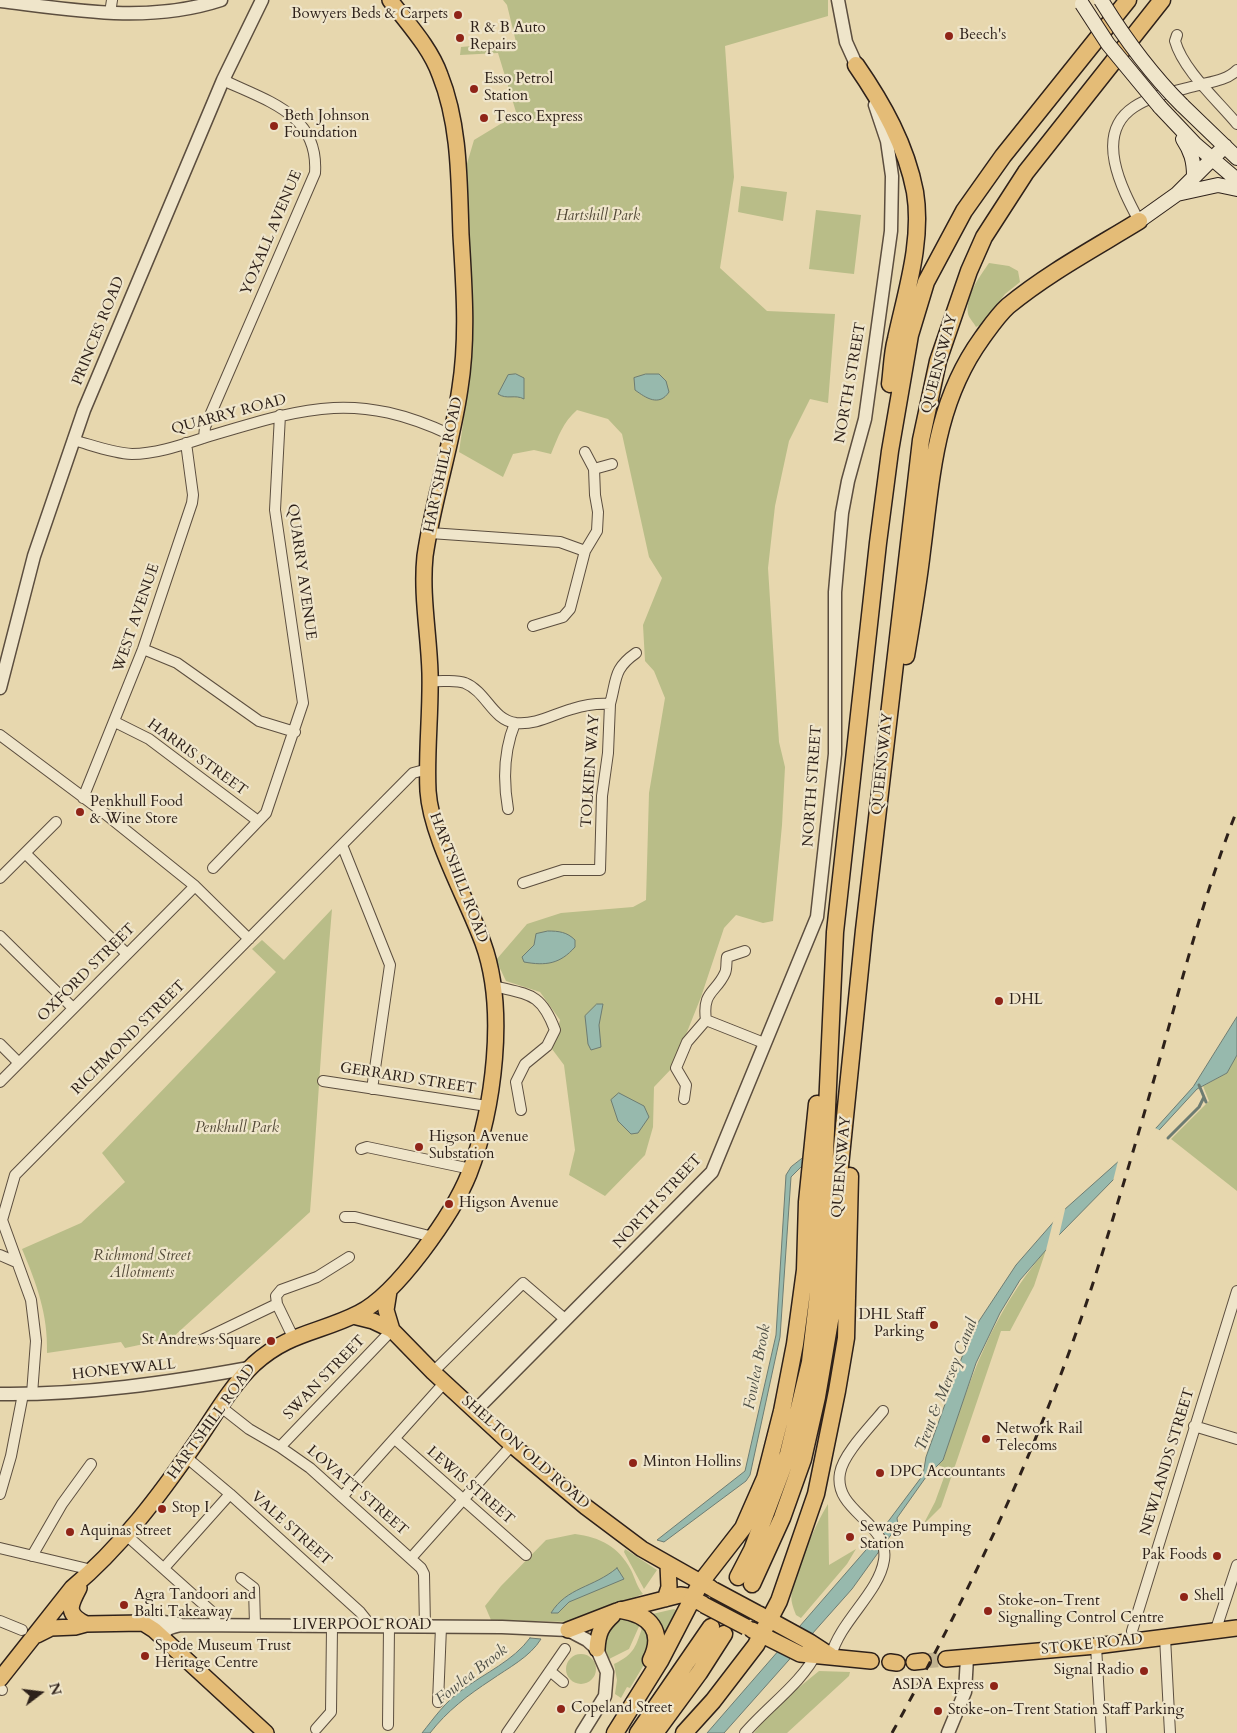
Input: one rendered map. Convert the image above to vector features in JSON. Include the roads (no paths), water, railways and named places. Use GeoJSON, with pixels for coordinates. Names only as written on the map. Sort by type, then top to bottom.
{"type":"FeatureCollection","features":[{"type":"Feature","properties":{"kind":"highway","name":"QUEENSWAY"},"geometry":{"type":"LineString","coordinates":[[1128,0],[992,172],[964,211],[926,282],[903,365],[878,544],[836,932],[819,1285],[810,1362],[788,1454],[752,1550],[745,1581],[793,1490],[809,1435],[831,1315],[840,1166],[864,930],[921,440],[938,361],[958,301],[984,237],[1026,172],[1162,0]]}},
{"type":"Feature","properties":{"kind":"highway"},"geometry":{"type":"LineString","coordinates":[[856,65],[890,120],[907,162],[915,194],[914,253],[895,341],[888,397],[878,544]]}},
{"type":"Feature","properties":{"kind":"highway"},"geometry":{"type":"LineString","coordinates":[[878,813],[915,603],[934,454],[950,395],[971,354],[1007,307],[1062,268],[1139,221]]}},
{"type":"Feature","properties":{"kind":"highway"},"geometry":{"type":"LineString","coordinates":[[684,1733],[740,1668],[780,1601],[816,1494],[838,1390],[846,1338],[853,1104],[864,930]]}},
{"type":"Feature","properties":{"kind":"highway"},"geometry":{"type":"LineString","coordinates":[[619,1727],[699,1602],[738,1536],[756,1503],[765,1478],[782,1412],[805,1270],[807,1202],[819,1092],[824,1005],[836,932]]}},
{"type":"Feature","properties":{"kind":"highway"},"geometry":{"type":"LineString","coordinates":[[619,1610],[631,1612],[649,1623],[658,1641],[658,1646],[619,1727]]}},
{"type":"Feature","properties":{"kind":"highway"},"geometry":{"type":"LineString","coordinates":[[638,1733],[717,1630],[699,1673],[656,1733]]}},
{"type":"Feature","properties":{"kind":"main road","name":"HARTSHILL ROAD"},"geometry":{"type":"LineString","coordinates":[[1,1686],[28,1633],[89,1573],[152,1504],[249,1368],[293,1337],[353,1316],[372,1306],[389,1291],[434,1236],[458,1200],[471,1169],[487,1106],[494,1042],[494,986],[483,942],[453,870],[430,806],[428,769],[430,681],[424,568],[464,353],[463,261],[456,140],[442,77],[433,58],[390,0]]}},
{"type":"Feature","properties":{"kind":"main road"},"geometry":{"type":"LineString","coordinates":[[1101,0],[1121,33],[1145,66],[1237,158]]}},
{"type":"Feature","properties":{"kind":"main road"},"geometry":{"type":"LineString","coordinates":[[1081,2],[1108,44],[1172,122],[1190,150],[1194,164],[1194,176]]}},
{"type":"Feature","properties":{"kind":"main road"},"geometry":{"type":"LineString","coordinates":[[1172,122],[1212,160],[1237,180]]}},
{"type":"Feature","properties":{"kind":"main road"},"geometry":{"type":"LineString","coordinates":[[1139,221],[1177,194],[1225,146]]}},
{"type":"Feature","properties":{"kind":"main road"},"geometry":{"type":"LineString","coordinates":[[1177,194],[1218,185],[1237,189]]}},
{"type":"Feature","properties":{"kind":"main road"},"geometry":{"type":"LineString","coordinates":[[389,1291],[386,1310],[392,1330]]}},
{"type":"Feature","properties":{"kind":"main road","name":"SHELTON OLD ROAD"},"geometry":{"type":"LineString","coordinates":[[353,1316],[373,1321],[392,1330],[433,1372],[512,1445],[586,1507],[642,1549],[708,1586],[765,1627]]}},
{"type":"Feature","properties":{"kind":"main road"},"geometry":{"type":"LineString","coordinates":[[568,1630],[619,1610],[664,1599],[669,1587],[668,1565]]}},
{"type":"Feature","properties":{"kind":"main road","name":"HARTSHILL ROAD"},"geometry":{"type":"LineString","coordinates":[[86,1624],[75,1619],[71,1603],[89,1573]]}},
{"type":"Feature","properties":{"kind":"main road","name":"SHELTON OLD ROAD"},"geometry":{"type":"LineString","coordinates":[[664,1599],[680,1595],[699,1602],[746,1627],[785,1629],[815,1651]]}},
{"type":"Feature","properties":{"kind":"main road"},"geometry":{"type":"LineString","coordinates":[[597,1649],[598,1634],[602,1624],[619,1610]]}},
{"type":"Feature","properties":{"kind":"main road"},"geometry":{"type":"LineString","coordinates":[[143,1623],[266,1733]]}},
{"type":"Feature","properties":{"kind":"main road","name":"LIVERPOOL ROAD"},"geometry":{"type":"LineString","coordinates":[[28,1633],[86,1624],[143,1623]]}},
{"type":"Feature","properties":{"kind":"main road"},"geometry":{"type":"LineString","coordinates":[[765,1627],[815,1651],[871,1661]]}},
{"type":"Feature","properties":{"kind":"main road","name":"STOKE ROAD"},"geometry":{"type":"LineString","coordinates":[[946,1659],[1096,1646],[1237,1628]]}},
{"type":"Feature","properties":{"kind":"street"},"geometry":{"type":"LineString","coordinates":[[110,13],[112,0]]}},
{"type":"Feature","properties":{"kind":"street"},"geometry":{"type":"LineString","coordinates":[[0,1],[21,2],[73,12],[110,13],[154,12],[220,0]]}},
{"type":"Feature","properties":{"kind":"street","name":"PRINCES ROAD"},"geometry":{"type":"LineString","coordinates":[[1,680],[34,556],[73,440],[126,308],[223,80],[262,0]]}},
{"type":"Feature","properties":{"kind":"street","name":"NORTH STREET"},"geometry":{"type":"LineString","coordinates":[[475,1411],[712,1172],[817,917],[835,754],[835,592],[842,513],[848,481],[865,419],[891,231],[893,198],[892,176],[886,141],[879,117],[846,42],[838,0]]}},
{"type":"Feature","properties":{"kind":"street"},"geometry":{"type":"LineString","coordinates":[[1177,35],[1176,46],[1202,84],[1237,124]]}},
{"type":"Feature","properties":{"kind":"street"},"geometry":{"type":"LineString","coordinates":[[1139,221],[1127,199],[1113,153],[1114,131],[1126,114],[1134,107],[1226,78],[1237,70]]}},
{"type":"Feature","properties":{"kind":"street","name":"YOXALL AVENUE"},"geometry":{"type":"LineString","coordinates":[[204,438],[205,427],[315,173],[316,160],[311,138],[297,119],[283,108],[223,80]]}},
{"type":"Feature","properties":{"kind":"street","name":"QUARRY ROAD"},"geometry":{"type":"LineString","coordinates":[[73,440],[113,451],[142,454],[280,415],[339,406],[384,411],[424,422],[450,435]]}},
{"type":"Feature","properties":{"kind":"street","name":"QUARRY AVENUE"},"geometry":{"type":"LineString","coordinates":[[280,415],[275,510],[303,703],[295,732]]}},
{"type":"Feature","properties":{"kind":"street","name":"WEST AVENUE"},"geometry":{"type":"LineString","coordinates":[[83,798],[144,649],[192,503],[192,487],[186,443]]}},
{"type":"Feature","properties":{"kind":"street"},"geometry":{"type":"LineString","coordinates":[[533,626],[558,619],[570,609],[584,551],[593,540],[598,522],[594,469],[585,452]]}},
{"type":"Feature","properties":{"kind":"street"},"geometry":{"type":"LineString","coordinates":[[594,469],[612,464]]}},
{"type":"Feature","properties":{"kind":"street"},"geometry":{"type":"LineString","coordinates":[[430,532],[560,542],[584,551]]}},
{"type":"Feature","properties":{"kind":"street"},"geometry":{"type":"LineString","coordinates":[[144,649],[177,663],[258,721],[295,732],[266,813],[213,868]]}},
{"type":"Feature","properties":{"kind":"street"},"geometry":{"type":"LineString","coordinates":[[610,704],[617,670],[624,661],[636,653]]}},
{"type":"Feature","properties":{"kind":"street"},"geometry":{"type":"LineString","coordinates":[[430,681],[463,682],[475,688],[486,698],[495,712],[515,723],[509,737],[505,766],[508,809]]}},
{"type":"Feature","properties":{"kind":"street","name":"TOLKIEN WAY"},"geometry":{"type":"LineString","coordinates":[[515,723],[544,720],[571,709],[595,703],[610,704],[608,753],[602,796],[600,870],[563,870],[522,883]]}},
{"type":"Feature","properties":{"kind":"street","name":"HARRIS STREET"},"geometry":{"type":"LineString","coordinates":[[115,722],[148,739],[258,821]]}},
{"type":"Feature","properties":{"kind":"street"},"geometry":{"type":"LineString","coordinates":[[0,735],[195,886],[249,939]]}},
{"type":"Feature","properties":{"kind":"street","name":"RICHMOND STREET"},"geometry":{"type":"LineString","coordinates":[[0,1494],[28,1394],[35,1326],[31,1300],[2,1220],[16,1175],[413,773],[428,769]]}},
{"type":"Feature","properties":{"kind":"street"},"geometry":{"type":"LineString","coordinates":[[0,878],[56,822]]}},
{"type":"Feature","properties":{"kind":"street"},"geometry":{"type":"LineString","coordinates":[[342,844],[390,965],[372,1089]]}},
{"type":"Feature","properties":{"kind":"street"},"geometry":{"type":"LineString","coordinates":[[25,853],[127,954]]}},
{"type":"Feature","properties":{"kind":"street","name":"OXFORD STREET"},"geometry":{"type":"LineString","coordinates":[[0,1082],[195,886]]}},
{"type":"Feature","properties":{"kind":"street"},"geometry":{"type":"LineString","coordinates":[[0,936],[73,1008]]}},
{"type":"Feature","properties":{"kind":"street"},"geometry":{"type":"LineString","coordinates":[[684,1099],[686,1085],[676,1068],[687,1042],[706,1020],[705,1009],[710,991],[725,973],[727,957],[745,951]]}},
{"type":"Feature","properties":{"kind":"street"},"geometry":{"type":"LineString","coordinates":[[494,986],[534,996],[548,1010],[556,1030],[547,1046],[525,1064],[516,1082],[521,1110]]}},
{"type":"Feature","properties":{"kind":"street"},"geometry":{"type":"LineString","coordinates":[[706,1020],[764,1043]]}},
{"type":"Feature","properties":{"kind":"street"},"geometry":{"type":"LineString","coordinates":[[0,1044],[19,1063]]}},
{"type":"Feature","properties":{"kind":"street","name":"GERRARD STREET"},"geometry":{"type":"LineString","coordinates":[[323,1081],[487,1106]]}},
{"type":"Feature","properties":{"kind":"street"},"geometry":{"type":"LineString","coordinates":[[361,1149],[367,1147],[471,1169]]}},
{"type":"Feature","properties":{"kind":"street"},"geometry":{"type":"LineString","coordinates":[[345,1217],[355,1217],[434,1236]]}},
{"type":"Feature","properties":{"kind":"street"},"geometry":{"type":"LineString","coordinates":[[0,1255],[16,1262]]}},
{"type":"Feature","properties":{"kind":"street"},"geometry":{"type":"LineString","coordinates":[[293,1337],[276,1304],[276,1296],[281,1290],[317,1277],[325,1266],[348,1257]]}},
{"type":"Feature","properties":{"kind":"street"},"geometry":{"type":"LineString","coordinates":[[433,1372],[523,1283],[566,1320]]}},
{"type":"Feature","properties":{"kind":"street","name":"NEWLANDS STREET"},"geometry":{"type":"LineString","coordinates":[[1133,1641],[1132,1631],[1194,1426],[1232,1322],[1237,1291]]}},
{"type":"Feature","properties":{"kind":"street"},"geometry":{"type":"LineString","coordinates":[[202,1340],[276,1304]]}},
{"type":"Feature","properties":{"kind":"street","name":"SWAN STREET"},"geometry":{"type":"LineString","coordinates":[[280,1446],[392,1330]]}},
{"type":"Feature","properties":{"kind":"street","name":"HONEYWALL"},"geometry":{"type":"LineString","coordinates":[[0,1394],[28,1394],[165,1384],[249,1368]]}},
{"type":"Feature","properties":{"kind":"street"},"geometry":{"type":"LineString","coordinates":[[342,1497],[445,1382]]}},
{"type":"Feature","properties":{"kind":"street","name":"LOVATT STREET"},"geometry":{"type":"LineString","coordinates":[[221,1407],[249,1429],[280,1446],[310,1468],[422,1568],[424,1574],[426,1627]]}},
{"type":"Feature","properties":{"kind":"street"},"geometry":{"type":"LineString","coordinates":[[745,1733],[762,1713],[806,1671],[815,1651],[839,1633],[882,1570],[883,1550],[878,1534],[874,1528],[852,1509],[845,1498],[840,1473],[845,1460],[884,1411]]}},
{"type":"Feature","properties":{"kind":"street"},"geometry":{"type":"LineString","coordinates":[[1194,1426],[1237,1439]]}},
{"type":"Feature","properties":{"kind":"street","name":"LEWIS STREET"},"geometry":{"type":"LineString","coordinates":[[395,1439],[526,1555]]}},
{"type":"Feature","properties":{"kind":"street"},"geometry":{"type":"LineString","coordinates":[[411,1558],[512,1445]]}},
{"type":"Feature","properties":{"kind":"street","name":"VALE STREET"},"geometry":{"type":"LineString","coordinates":[[186,1457],[230,1494],[360,1612],[372,1627]]}},
{"type":"Feature","properties":{"kind":"street"},"geometry":{"type":"LineString","coordinates":[[32,1556],[62,1504],[90,1464]]}},
{"type":"Feature","properties":{"kind":"street"},"geometry":{"type":"LineString","coordinates":[[164,1568],[230,1494]]}},
{"type":"Feature","properties":{"kind":"street"},"geometry":{"type":"LineString","coordinates":[[125,1534],[210,1611],[215,1618],[215,1625]]}},
{"type":"Feature","properties":{"kind":"street"},"geometry":{"type":"LineString","coordinates":[[0,1548],[89,1573]]}},
{"type":"Feature","properties":{"kind":"street"},"geometry":{"type":"LineString","coordinates":[[1216,1630],[1237,1565]]}},
{"type":"Feature","properties":{"kind":"street"},"geometry":{"type":"LineString","coordinates":[[241,1578],[254,1588],[255,1626]]}},
{"type":"Feature","properties":{"kind":"street"},"geometry":{"type":"LineString","coordinates":[[0,1621],[28,1633]]}},
{"type":"Feature","properties":{"kind":"street","name":"LIVERPOOL ROAD"},"geometry":{"type":"LineString","coordinates":[[143,1623],[172,1622],[181,1625],[332,1627],[543,1628],[568,1630]]}},
{"type":"Feature","properties":{"kind":"street"},"geometry":{"type":"LineString","coordinates":[[162,1638],[164,1632],[169,1628],[181,1625]]}},
{"type":"Feature","properties":{"kind":"street"},"geometry":{"type":"LineString","coordinates":[[316,1729],[331,1712],[332,1627]]}},
{"type":"Feature","properties":{"kind":"street"},"geometry":{"type":"LineString","coordinates":[[388,1725],[390,1627]]}},
{"type":"Feature","properties":{"kind":"street"},"geometry":{"type":"LineString","coordinates":[[438,1702],[442,1627]]}},
{"type":"Feature","properties":{"kind":"street"},"geometry":{"type":"LineString","coordinates":[[568,1630],[587,1640],[597,1649],[605,1664],[606,1689],[600,1706],[582,1733]]}},
{"type":"Feature","properties":{"kind":"street"},"geometry":{"type":"LineString","coordinates":[[1165,1637],[1170,1733]]}},
{"type":"Feature","properties":{"kind":"street"},"geometry":{"type":"LineString","coordinates":[[1096,1646],[1101,1733]]}},
{"type":"Feature","properties":{"kind":"street"},"geometry":{"type":"LineString","coordinates":[[507,1733],[565,1649]]}},
{"type":"Feature","properties":{"kind":"street"},"geometry":{"type":"LineString","coordinates":[[948,1733],[965,1692],[967,1658]]}},
{"type":"Feature","properties":{"kind":"street"},"geometry":{"type":"LineString","coordinates":[[550,1671],[563,1682]]}},
{"type":"Feature","properties":{"kind":"water"},"geometry":{"type":"Polygon","coordinates":[[[516,374],[524,378],[524,399],[505,397],[498,394],[508,375],[516,374]]]}},
{"type":"Feature","properties":{"kind":"water"},"geometry":{"type":"Polygon","coordinates":[[[646,374],[659,374],[666,381],[669,392],[665,397],[652,400],[635,390],[634,378],[646,374]]]}},
{"type":"Feature","properties":{"kind":"water"},"geometry":{"type":"Polygon","coordinates":[[[548,931],[569,935],[575,940],[575,947],[564,957],[552,962],[539,964],[524,962],[522,957],[534,945],[536,934],[548,931]]]}},
{"type":"Feature","properties":{"kind":"water"},"geometry":{"type":"Polygon","coordinates":[[[597,1004],[603,1004],[599,1025],[601,1047],[591,1050],[588,1044],[585,1016],[597,1004]]]}},
{"type":"Feature","properties":{"kind":"water"},"geometry":{"type":"Polygon","coordinates":[[[1237,1017],[1237,1055],[1227,1073],[1197,1089],[1114,1179],[1059,1235],[1020,1280],[1000,1313],[976,1363],[943,1460],[926,1477],[897,1518],[898,1525],[852,1589],[724,1733],[707,1733],[872,1543],[923,1475],[926,1457],[962,1357],[979,1321],[1016,1265],[1064,1210],[1157,1127],[1193,1087],[1237,1017]]]}},
{"type":"Feature","properties":{"kind":"water"},"geometry":{"type":"Polygon","coordinates":[[[619,1093],[644,1106],[649,1117],[638,1133],[631,1134],[618,1121],[611,1100],[619,1093]]]}},
{"type":"Feature","properties":{"kind":"water"},"geometry":{"type":"Polygon","coordinates":[[[804,1157],[803,1165],[791,1177],[780,1337],[750,1475],[746,1481],[664,1542],[657,1540],[745,1471],[776,1335],[786,1175],[791,1167],[804,1157]]]}},
{"type":"Feature","properties":{"kind":"water"},"geometry":{"type":"Polygon","coordinates":[[[617,1568],[624,1579],[569,1602],[558,1613],[551,1613],[557,1604],[565,1598],[608,1575],[617,1568]]]}},
{"type":"Feature","properties":{"kind":"water"},"geometry":{"type":"Polygon","coordinates":[[[530,1638],[541,1639],[525,1657],[458,1704],[430,1733],[422,1733],[450,1700],[507,1660],[530,1638]]]}},
{"type":"Feature","properties":{"kind":"waterway"},"geometry":{"type":"LineString","coordinates":[[1199,1085],[1206,1102]]}},
{"type":"Feature","properties":{"kind":"waterway"},"geometry":{"type":"LineString","coordinates":[[1168,1138],[1199,1107],[1204,1097]]}},
{"type":"Feature","properties":{"kind":"tunnel"},"geometry":{"type":"LineString","coordinates":[[712,1625],[738,1577]]}},
{"type":"Feature","properties":{"kind":"tunnel"},"geometry":{"type":"LineString","coordinates":[[725,1632],[752,1584]]}},
{"type":"Feature","properties":{"kind":"tunnel"},"geometry":{"type":"LineString","coordinates":[[923,1661],[946,1659]]}},
{"type":"Feature","properties":{"kind":"railway"},"geometry":{"type":"LineString","coordinates":[[892,1733],[978,1568],[1029,1455],[1074,1339],[1122,1190],[1198,923],[1237,810]]}},
{"type":"Feature","properties":{"kind":"place","name":"Bowyers Beds & Carpets"},"geometry":{"type":"Point","coordinates":[458,15]}},
{"type":"Feature","properties":{"kind":"place","name":"Beech's"},"geometry":{"type":"Point","coordinates":[949,36]}},
{"type":"Feature","properties":{"kind":"place","name":"R & B Auto Repairs"},"geometry":{"type":"Point","coordinates":[460,38]}},
{"type":"Feature","properties":{"kind":"place","name":"Esso Petrol Station"},"geometry":{"type":"Point","coordinates":[474,89]}},
{"type":"Feature","properties":{"kind":"place","name":"Tesco Express"},"geometry":{"type":"Point","coordinates":[484,118]}},
{"type":"Feature","properties":{"kind":"place","name":"Beth Johnson Foundation"},"geometry":{"type":"Point","coordinates":[274,126]}},
{"type":"Feature","properties":{"kind":"place","name":"Penkhull Food & Wine Store"},"geometry":{"type":"Point","coordinates":[80,812]}},
{"type":"Feature","properties":{"kind":"place","name":"DHL"},"geometry":{"type":"Point","coordinates":[999,1001]}},
{"type":"Feature","properties":{"kind":"place","name":"Higson Avenue Substation"},"geometry":{"type":"Point","coordinates":[419,1147]}},
{"type":"Feature","properties":{"kind":"place","name":"Higson Avenue"},"geometry":{"type":"Point","coordinates":[449,1204]}},
{"type":"Feature","properties":{"kind":"place","name":"DHL Staff Parking"},"geometry":{"type":"Point","coordinates":[934,1325]}},
{"type":"Feature","properties":{"kind":"place","name":"St Andrews Square"},"geometry":{"type":"Point","coordinates":[271,1341]}},
{"type":"Feature","properties":{"kind":"place","name":"Network Rail Telecoms"},"geometry":{"type":"Point","coordinates":[986,1439]}},
{"type":"Feature","properties":{"kind":"place","name":"Minton Hollins"},"geometry":{"type":"Point","coordinates":[633,1463]}},
{"type":"Feature","properties":{"kind":"place","name":"DPC Accountants"},"geometry":{"type":"Point","coordinates":[880,1473]}},
{"type":"Feature","properties":{"kind":"place","name":"Stop I"},"geometry":{"type":"Point","coordinates":[162,1509]}},
{"type":"Feature","properties":{"kind":"place","name":"Aquinas Street"},"geometry":{"type":"Point","coordinates":[70,1532]}},
{"type":"Feature","properties":{"kind":"place","name":"Sewage Pumping Station"},"geometry":{"type":"Point","coordinates":[850,1537]}},
{"type":"Feature","properties":{"kind":"place","name":"Pak Foods"},"geometry":{"type":"Point","coordinates":[1217,1556]}},
{"type":"Feature","properties":{"kind":"place","name":"Shell"},"geometry":{"type":"Point","coordinates":[1184,1597]}},
{"type":"Feature","properties":{"kind":"place","name":"Agra Tandoori and Balti Takeaway"},"geometry":{"type":"Point","coordinates":[124,1605]}},
{"type":"Feature","properties":{"kind":"place","name":"Stoke-on-Trent Signalling Control Centre"},"geometry":{"type":"Point","coordinates":[988,1611]}},
{"type":"Feature","properties":{"kind":"place","name":"Spode Museum Trust Heritage Centre"},"geometry":{"type":"Point","coordinates":[145,1656]}},
{"type":"Feature","properties":{"kind":"place","name":"Signal Radio"},"geometry":{"type":"Point","coordinates":[1144,1671]}},
{"type":"Feature","properties":{"kind":"place","name":"ASDA Express"},"geometry":{"type":"Point","coordinates":[994,1686]}},
{"type":"Feature","properties":{"kind":"place","name":"Copeland Street"},"geometry":{"type":"Point","coordinates":[561,1709]}},
{"type":"Feature","properties":{"kind":"place","name":"Stoke-on-Trent Station Staff Parking"},"geometry":{"type":"Point","coordinates":[938,1711]}},
{"type":"Feature","properties":{"kind":"park label","name":"Hartshill Park"},"geometry":{"type":"Point","coordinates":[598,217]}},
{"type":"Feature","properties":{"kind":"park label","name":"Penkhull Park"},"geometry":{"type":"Point","coordinates":[237,1129]}},
{"type":"Feature","properties":{"kind":"park label","name":"Richmond Street Allotments"},"geometry":{"type":"Point","coordinates":[142,1266]}},
{"type":"Feature","properties":{"kind":"water label","name":"Fowlea Brook"},"geometry":{"type":"Point","coordinates":[758,1367]}},
{"type":"Feature","properties":{"kind":"water label","name":"Trent & Mersey Canal"},"geometry":{"type":"Point","coordinates":[947,1385]}},
{"type":"Feature","properties":{"kind":"water label","name":"Fowlea Brook"},"geometry":{"type":"Point","coordinates":[472,1675]}}]}
